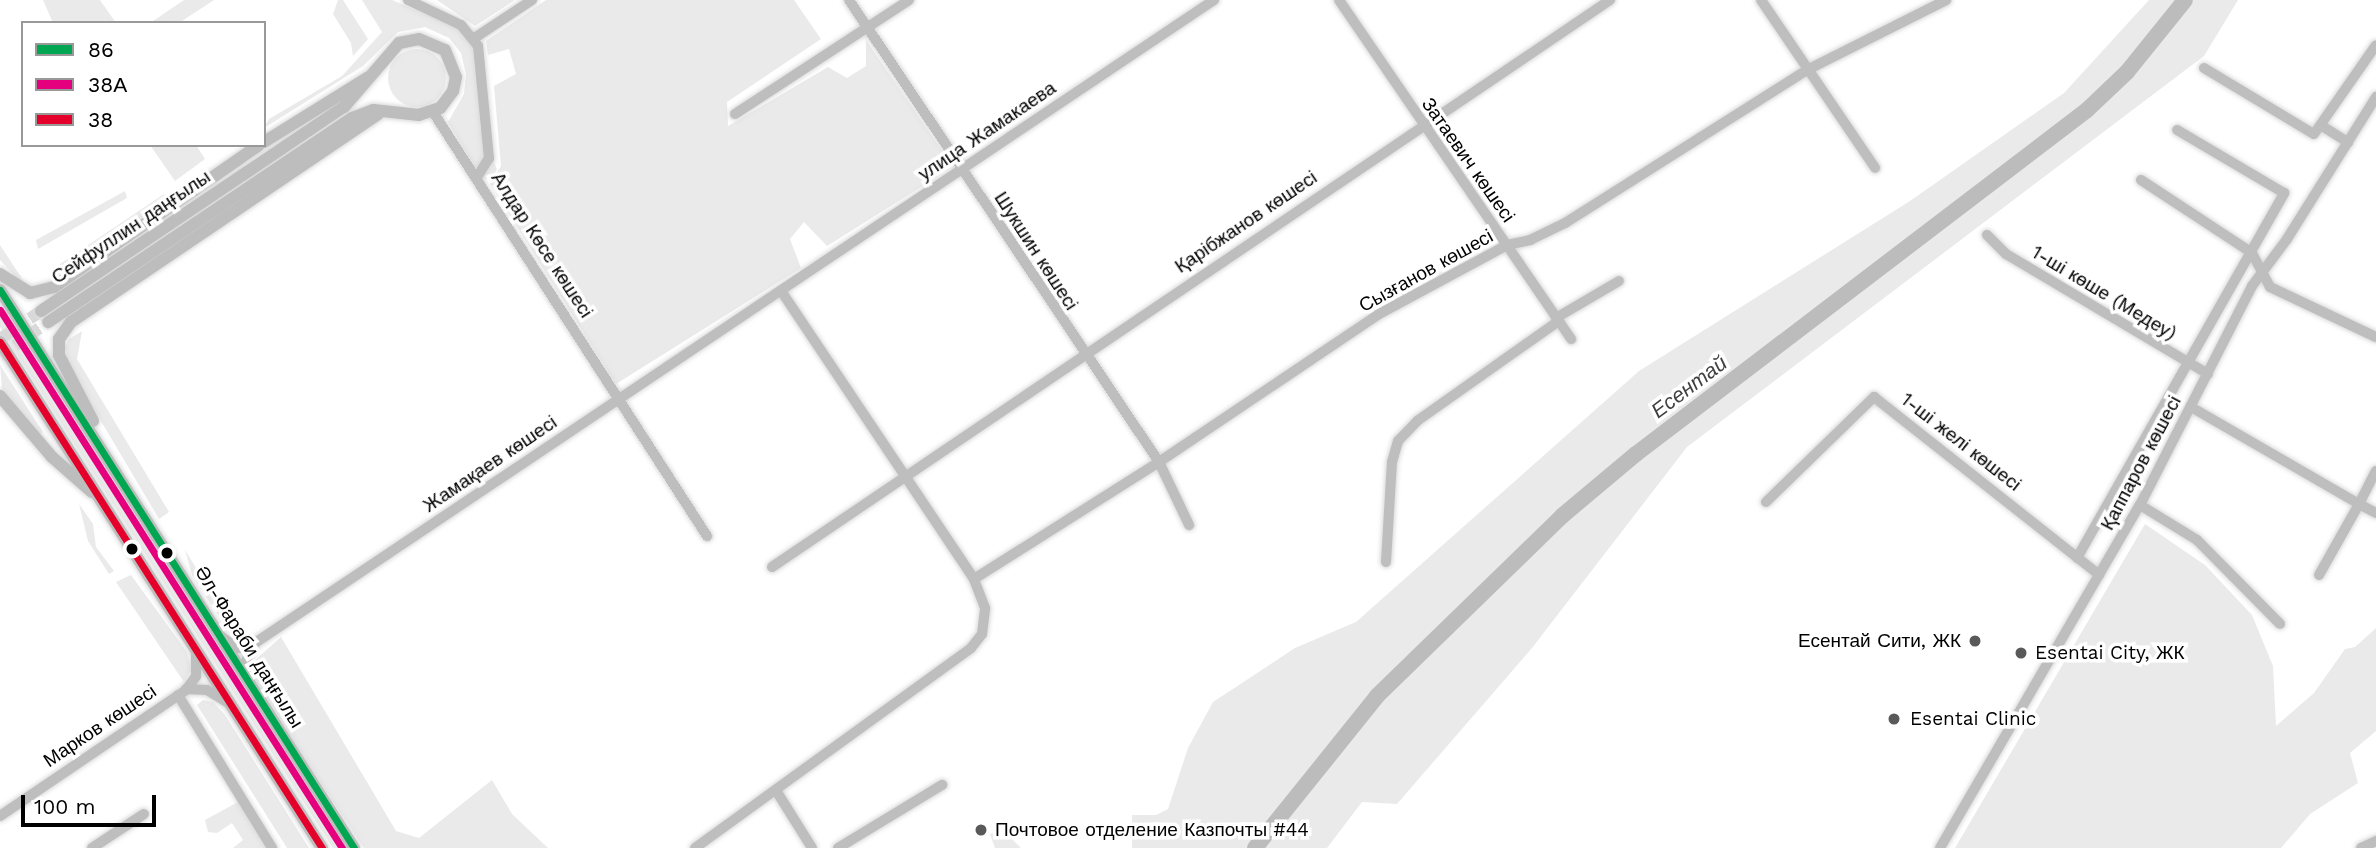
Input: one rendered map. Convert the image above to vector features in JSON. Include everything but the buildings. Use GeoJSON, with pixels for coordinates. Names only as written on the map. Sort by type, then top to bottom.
{"type":"FeatureCollection","features":[{"type":"Feature","properties":{"kind":"main road","name":"Сейфуллин даңғылы"},"geometry":{"type":"LineString","coordinates":[[386,109],[352,118],[45,317],[345,107],[376,74],[398,43],[419,38],[435,42],[450,56],[456,77],[450,98],[433,112]]}},
{"type":"Feature","properties":{"kind":"main road"},"geometry":{"type":"LineString","coordinates":[[266,141],[376,74]]}},
{"type":"Feature","properties":{"kind":"main road"},"geometry":{"type":"LineString","coordinates":[[122,481],[59,355],[62,332],[71,322],[386,109],[419,115],[433,112]]}},
{"type":"Feature","properties":{"kind":"main road"},"geometry":{"type":"LineString","coordinates":[[0,274],[30,293],[54,287],[257,147]]}},
{"type":"Feature","properties":{"kind":"main road","name":"Әл-Фараби даңғылы"},"geometry":{"type":"LineString","coordinates":[[0,290],[354,848]]}},
{"type":"Feature","properties":{"kind":"main road"},"geometry":{"type":"LineString","coordinates":[[0,342],[322,848]]}},
{"type":"Feature","properties":{"kind":"main road"},"geometry":{"type":"LineString","coordinates":[[0,397],[52,457],[102,500]]}},
{"type":"Feature","properties":{"kind":"street"},"geometry":{"type":"LineString","coordinates":[[408,0],[444,15],[473,39],[481,55],[489,148],[488,166],[477,177]]}},
{"type":"Feature","properties":{"kind":"street"},"geometry":{"type":"LineString","coordinates":[[473,39],[532,0]]}},
{"type":"Feature","properties":{"kind":"street","name":"Шукшин көшесі"},"geometry":{"type":"LineString","coordinates":[[849,0],[1083,353],[1159,462],[1189,525]]}},
{"type":"Feature","properties":{"kind":"street"},"geometry":{"type":"LineString","coordinates":[[735,114],[909,0]]}},
{"type":"Feature","properties":{"kind":"street","name":"улица Жамакаева"},"geometry":{"type":"LineString","coordinates":[[781,291],[1214,0]]}},
{"type":"Feature","properties":{"kind":"street","name":"Затаевич көшесі"},"geometry":{"type":"LineString","coordinates":[[1339,0],[1421,126],[1571,339]]}},
{"type":"Feature","properties":{"kind":"street","name":"Қарібжанов көшесі"},"geometry":{"type":"LineString","coordinates":[[772,567],[905,479],[1083,353],[1610,0]]}},
{"type":"Feature","properties":{"kind":"street"},"geometry":{"type":"LineString","coordinates":[[1761,0],[1875,168]]}},
{"type":"Feature","properties":{"kind":"street","name":"Сызғанов көшесі"},"geometry":{"type":"LineString","coordinates":[[974,579],[1159,462],[1379,314],[1507,245],[1530,240],[1565,223],[1807,70],[1946,0]]}},
{"type":"Feature","properties":{"kind":"street"},"geometry":{"type":"LineString","coordinates":[[2204,68],[2309,134],[2322,126],[2376,45]]}},
{"type":"Feature","properties":{"kind":"street","name":"Қаппаров көшесі"},"geometry":{"type":"LineString","coordinates":[[1940,848],[2140,505],[2260,274],[2376,97]]}},
{"type":"Feature","properties":{"kind":"street","name":"Алдар Көсе көшесі"},"geometry":{"type":"LineString","coordinates":[[433,112],[707,536]]}},
{"type":"Feature","properties":{"kind":"street"},"geometry":{"type":"LineString","coordinates":[[2322,126],[2348,142]]}},
{"type":"Feature","properties":{"kind":"street","name":"Қаппаров көшесі"},"geometry":{"type":"LineString","coordinates":[[2077,558],[2284,193],[2178,130]]}},
{"type":"Feature","properties":{"kind":"street"},"geometry":{"type":"LineString","coordinates":[[2141,180],[2252,253],[2260,274],[2270,287],[2376,337]]}},
{"type":"Feature","properties":{"kind":"street","name":"1-ші көше (Медеу)"},"geometry":{"type":"LineString","coordinates":[[1987,234],[2006,254],[2208,374]]}},
{"type":"Feature","properties":{"kind":"street"},"geometry":{"type":"LineString","coordinates":[[1386,562],[1392,462],[1398,441],[1428,413],[1558,319],[1619,281]]}},
{"type":"Feature","properties":{"kind":"street"},"geometry":{"type":"LineString","coordinates":[[695,848],[778,792],[971,648],[982,634],[985,608],[974,579],[781,291]]}},
{"type":"Feature","properties":{"kind":"street","name":"Жамақаев көшесі"},"geometry":{"type":"LineString","coordinates":[[253,645],[781,291]]}},
{"type":"Feature","properties":{"kind":"street","name":"1-ші желі көшесі"},"geometry":{"type":"LineString","coordinates":[[1766,502],[1874,397],[2077,558]]}},
{"type":"Feature","properties":{"kind":"street"},"geometry":{"type":"LineString","coordinates":[[2191,407],[2376,513]]}},
{"type":"Feature","properties":{"kind":"street"},"geometry":{"type":"LineString","coordinates":[[2319,575],[2376,471]]}},
{"type":"Feature","properties":{"kind":"street"},"geometry":{"type":"LineString","coordinates":[[2140,505],[2197,540],[2280,624]]}},
{"type":"Feature","properties":{"kind":"street"},"geometry":{"type":"LineString","coordinates":[[2077,558],[2099,575]]}},
{"type":"Feature","properties":{"kind":"street"},"geometry":{"type":"LineString","coordinates":[[218,634],[237,648],[253,645]]}},
{"type":"Feature","properties":{"kind":"street"},"geometry":{"type":"LineString","coordinates":[[182,692],[197,669],[192,642]]}},
{"type":"Feature","properties":{"kind":"street"},"geometry":{"type":"LineString","coordinates":[[252,688],[246,661],[253,645]]}},
{"type":"Feature","properties":{"kind":"street"},"geometry":{"type":"LineString","coordinates":[[182,692],[207,690],[234,708]]}},
{"type":"Feature","properties":{"kind":"street"},"geometry":{"type":"LineString","coordinates":[[182,692],[272,848]]}},
{"type":"Feature","properties":{"kind":"street","name":"Марков көшесі"},"geometry":{"type":"LineString","coordinates":[[0,816],[182,692]]}},
{"type":"Feature","properties":{"kind":"street"},"geometry":{"type":"LineString","coordinates":[[838,848],[942,785]]}},
{"type":"Feature","properties":{"kind":"street"},"geometry":{"type":"LineString","coordinates":[[778,792],[812,848]]}},
{"type":"Feature","properties":{"kind":"street"},"geometry":{"type":"LineString","coordinates":[[92,848],[144,814]]}},
{"type":"Feature","properties":{"kind":"street"},"geometry":{"type":"LineString","coordinates":[[2361,848],[2376,841]]}},
{"type":"Feature","properties":{"kind":"shaded area"},"geometry":{"type":"Polygon","coordinates":[[[43,0],[100,0],[115,21],[52,21],[43,0]]]}},
{"type":"Feature","properties":{"kind":"shaded area"},"geometry":{"type":"Polygon","coordinates":[[[184,0],[214,0],[182,21],[153,21],[184,0]]]}},
{"type":"Feature","properties":{"kind":"shaded area"},"geometry":{"type":"Polygon","coordinates":[[[338,0],[343,0],[368,39],[353,56],[351,43],[333,14],[338,0]]]}},
{"type":"Feature","properties":{"kind":"shaded area"},"geometry":{"type":"Polygon","coordinates":[[[362,0],[392,0],[463,30],[476,52],[489,148],[497,170],[491,178],[482,179],[448,122],[464,94],[466,74],[461,53],[449,38],[425,27],[398,32],[363,66],[266,127],[269,119],[342,76],[382,32],[362,0]]]}},
{"type":"Feature","properties":{"kind":"shaded area"},"geometry":{"type":"Polygon","coordinates":[[[437,0],[515,0],[475,26],[437,0]]]}},
{"type":"Feature","properties":{"kind":"shaded area"},"geometry":{"type":"Polygon","coordinates":[[[546,0],[794,0],[821,39],[727,102],[728,126],[828,67],[847,78],[866,66],[866,40],[953,167],[827,246],[804,222],[790,239],[801,268],[616,384],[490,184],[501,166],[494,86],[516,74],[509,49],[488,55],[486,41],[546,0]]]}},
{"type":"Feature","properties":{"kind":"shaded area"},"geometry":{"type":"Polygon","coordinates":[[[2149,0],[2238,0],[2204,56],[1687,447],[1532,648],[1397,804],[1362,802],[1327,848],[1132,848],[1132,815],[1156,815],[1168,809],[1188,748],[1213,702],[1295,648],[1356,622],[1639,371],[1910,201],[2064,93],[2149,0]]]}},
{"type":"Feature","properties":{"kind":"shaded area"},"geometry":{"type":"Polygon","coordinates":[[[417,49],[428,51],[441,62],[446,78],[444,89],[433,102],[417,107],[406,105],[393,94],[388,78],[390,67],[401,54],[417,49]]]}},
{"type":"Feature","properties":{"kind":"shaded area"},"geometry":{"type":"Polygon","coordinates":[[[151,147],[197,147],[205,159],[175,181],[151,147]]]}},
{"type":"Feature","properties":{"kind":"shaded area"},"geometry":{"type":"Polygon","coordinates":[[[125,191],[127,198],[38,249],[36,240],[125,191]]]}},
{"type":"Feature","properties":{"kind":"shaded area"},"geometry":{"type":"Polygon","coordinates":[[[164,194],[168,200],[62,271],[57,266],[164,194]]]}},
{"type":"Feature","properties":{"kind":"shaded area"},"geometry":{"type":"Polygon","coordinates":[[[0,245],[21,277],[24,286],[0,260],[0,245]]]}},
{"type":"Feature","properties":{"kind":"shaded area"},"geometry":{"type":"Polygon","coordinates":[[[0,311],[341,848],[333,848],[0,327],[0,311]]]}},
{"type":"Feature","properties":{"kind":"shaded area"},"geometry":{"type":"Polygon","coordinates":[[[82,331],[77,359],[169,512],[159,519],[69,367],[65,348],[69,339],[82,331]]]}},
{"type":"Feature","properties":{"kind":"shaded area"},"geometry":{"type":"Polygon","coordinates":[[[0,365],[43,432],[40,435],[2,389],[0,365]]]}},
{"type":"Feature","properties":{"kind":"shaded area"},"geometry":{"type":"Polygon","coordinates":[[[79,504],[93,524],[96,547],[114,571],[109,574],[88,541],[79,504]]]}},
{"type":"Feature","properties":{"kind":"shaded area"},"geometry":{"type":"Polygon","coordinates":[[[2145,524],[2205,565],[2252,615],[2273,666],[2276,726],[2314,693],[2345,649],[2355,647],[2376,628],[2376,731],[2350,753],[2358,783],[2310,814],[2281,848],[1955,848],[2145,524]]]}},
{"type":"Feature","properties":{"kind":"shaded area"},"geometry":{"type":"Polygon","coordinates":[[[185,550],[235,631],[234,640],[192,575],[185,550]]]}},
{"type":"Feature","properties":{"kind":"shaded area"},"geometry":{"type":"Polygon","coordinates":[[[131,575],[187,652],[191,670],[184,682],[116,582],[131,575]]]}},
{"type":"Feature","properties":{"kind":"shaded area"},"geometry":{"type":"Polygon","coordinates":[[[281,637],[396,831],[419,838],[492,780],[512,814],[548,848],[364,848],[255,684],[254,661],[281,637]]]}},
{"type":"Feature","properties":{"kind":"shaded area"},"geometry":{"type":"Polygon","coordinates":[[[203,700],[213,702],[225,715],[309,848],[287,848],[197,705],[203,700]]]}},
{"type":"Feature","properties":{"kind":"shaded area"},"geometry":{"type":"Polygon","coordinates":[[[238,802],[268,848],[233,848],[243,840],[232,823],[217,833],[208,832],[205,820],[238,802]]]}},
{"type":"Feature","properties":{"kind":"shaded area"},"geometry":{"type":"Polygon","coordinates":[[[996,832],[1013,840],[1021,848],[995,848],[990,834],[996,832]]]}},
{"type":"Feature","properties":{"kind":"waterway","name":"Есентай"},"geometry":{"type":"LineString","coordinates":[[1255,848],[1377,696],[1562,516],[1636,454],[2087,110],[2127,72],[2185,0]]}},
{"type":"Feature","properties":{"kind":"tunnel"},"geometry":{"type":"LineString","coordinates":[[0,339],[41,311]]}},
{"type":"Feature","properties":{"kind":"tunnel"},"geometry":{"type":"LineString","coordinates":[[0,356],[48,322]]}},
{"type":"Feature","properties":{"kind":"transit line","name":"86"},"geometry":{"type":"LineString","coordinates":[[0,290],[354,848]]}},
{"type":"Feature","properties":{"kind":"transit line","name":"38А"},"geometry":{"type":"LineString","coordinates":[[0,310],[342,848]]}},
{"type":"Feature","properties":{"kind":"transit line","name":"38"},"geometry":{"type":"LineString","coordinates":[[0,342],[322,848]]}},
{"type":"Feature","properties":{"kind":"place","name":"Есентай Сити, ЖК"},"geometry":{"type":"Point","coordinates":[1975,641]}},
{"type":"Feature","properties":{"kind":"place","name":"Esentai City, ЖК"},"geometry":{"type":"Point","coordinates":[2021,653]}},
{"type":"Feature","properties":{"kind":"place","name":"Esentai Clinic"},"geometry":{"type":"Point","coordinates":[1894,719]}},
{"type":"Feature","properties":{"kind":"place","name":"Почтовое отделение Казпочты #44"},"geometry":{"type":"Point","coordinates":[981,830]}}]}
